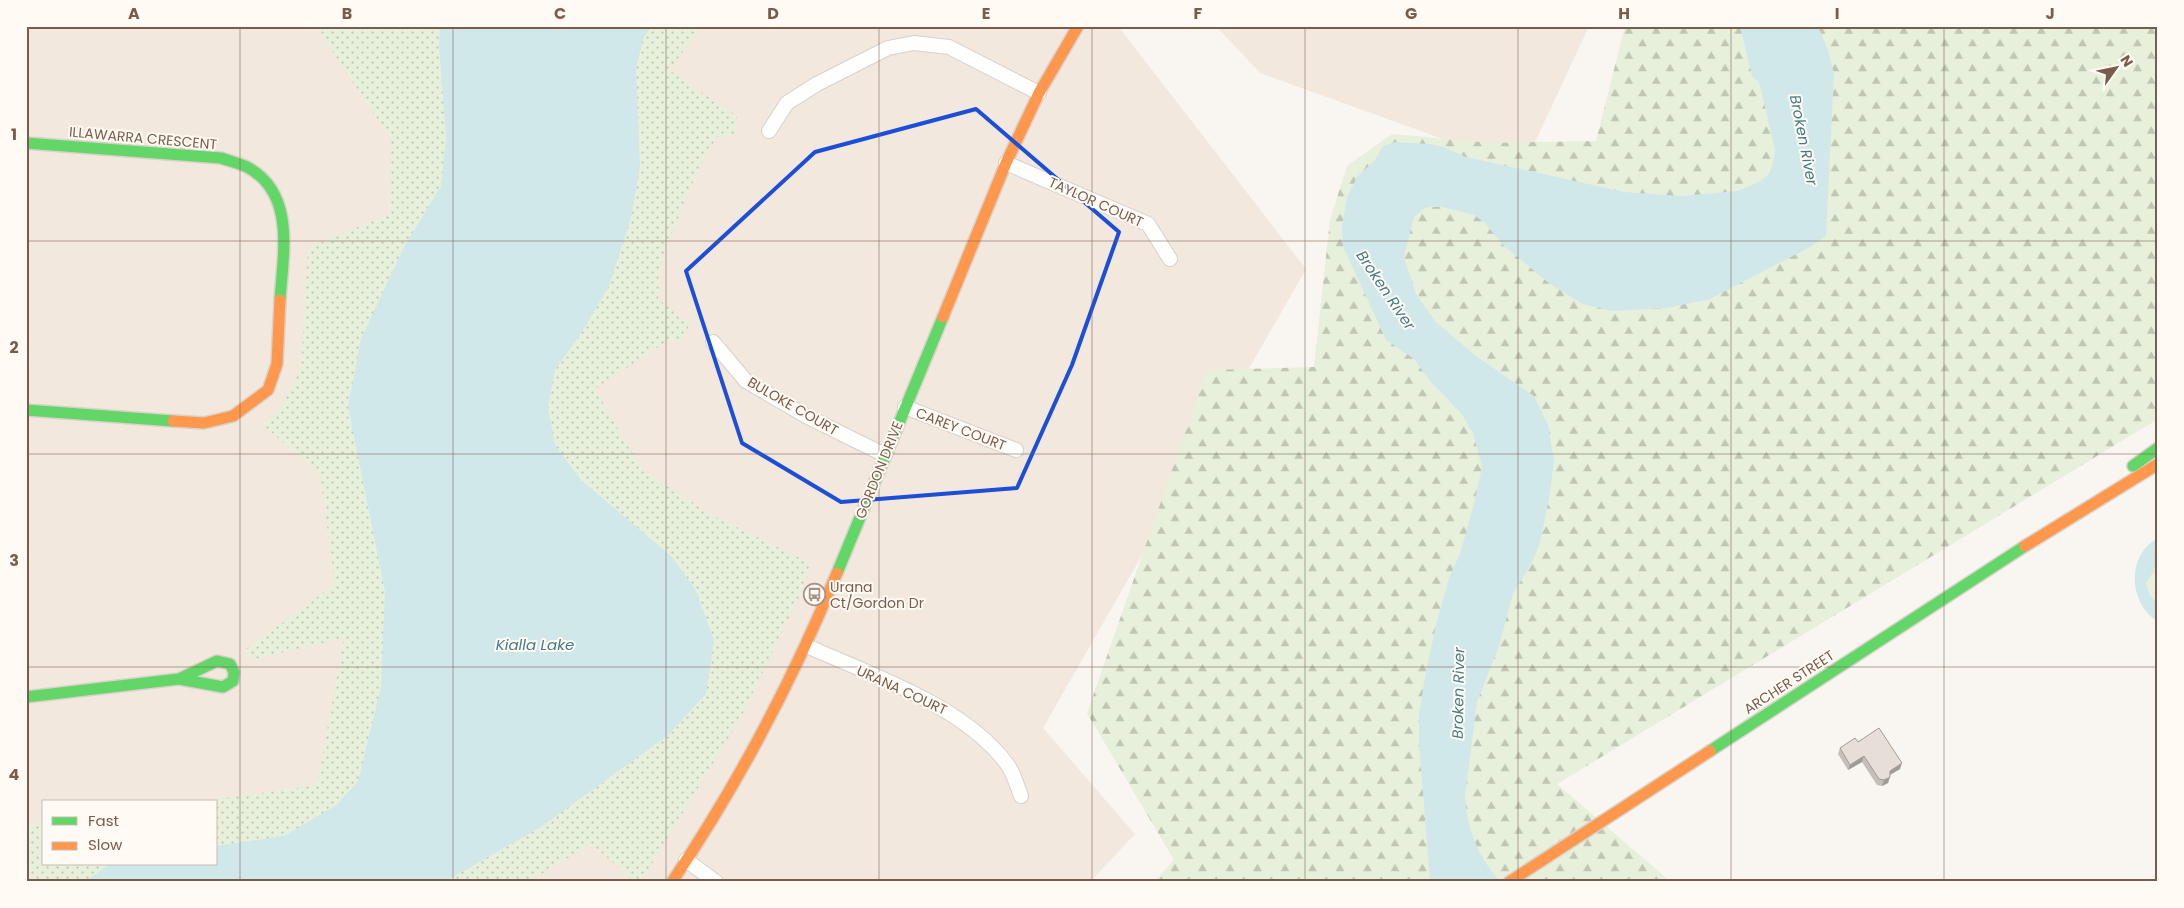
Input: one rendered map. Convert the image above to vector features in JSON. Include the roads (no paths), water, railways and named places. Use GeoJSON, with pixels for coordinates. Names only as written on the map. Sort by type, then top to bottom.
{"type":"FeatureCollection","features":[{"type":"Feature","properties":{"kind":"street","name":"GORDON DRIVE"},"geometry":{"type":"LineString","coordinates":[[1064,48],[1069,26]]}},
{"type":"Feature","properties":{"kind":"street","name":"GORDON DRIVE"},"geometry":{"type":"LineString","coordinates":[[672,882],[715,818],[747,763],[807,646],[1006,162],[1039,93],[1078,26]]}},
{"type":"Feature","properties":{"kind":"street"},"geometry":{"type":"LineString","coordinates":[[769,131],[787,103],[817,84],[888,48],[914,43],[949,47],[1039,93]]}},
{"type":"Feature","properties":{"kind":"street","name":"ILLAWARRA CRESCENT"},"geometry":{"type":"LineString","coordinates":[[26,143],[221,158],[247,167],[267,183],[278,201],[284,225],[277,364],[268,390],[254,403],[234,416],[204,423],[26,410]]}},
{"type":"Feature","properties":{"kind":"street","name":"TAYLOR COURT"},"geometry":{"type":"LineString","coordinates":[[1006,162],[1148,224],[1170,258]]}},
{"type":"Feature","properties":{"kind":"street","name":"BULOKE COURT"},"geometry":{"type":"LineString","coordinates":[[713,342],[746,381],[806,416],[885,455]]}},
{"type":"Feature","properties":{"kind":"street","name":"CAREY COURT"},"geometry":{"type":"LineString","coordinates":[[905,407],[1016,450]]}},
{"type":"Feature","properties":{"kind":"street","name":"ARCHER STREET"},"geometry":{"type":"LineString","coordinates":[[2085,507],[2114,479],[2158,448]]}},
{"type":"Feature","properties":{"kind":"street","name":"ARCHER STREET"},"geometry":{"type":"LineString","coordinates":[[1509,882],[2085,507],[2117,490],[2158,464]]}},
{"type":"Feature","properties":{"kind":"street","name":"URANA COURT"},"geometry":{"type":"LineString","coordinates":[[807,646],[944,708],[979,733],[1008,765],[1021,796]]}},
{"type":"Feature","properties":{"kind":"street"},"geometry":{"type":"LineString","coordinates":[[26,698],[179,679]]}},
{"type":"Feature","properties":{"kind":"street"},"geometry":{"type":"LineString","coordinates":[[686,860],[716,882]]}},
{"type":"Feature","properties":{"kind":"water","name":"Kialla Lake"},"geometry":{"type":"Polygon","coordinates":[[[440,26],[652,26],[644,37],[636,68],[640,166],[631,218],[609,286],[582,332],[555,370],[548,407],[555,445],[581,480],[671,556],[695,589],[714,640],[706,694],[667,736],[541,827],[444,882],[85,882],[106,866],[218,866],[218,846],[284,836],[335,806],[358,782],[381,687],[385,592],[348,407],[361,339],[404,247],[441,186],[446,137],[439,46],[440,26]]]}},
{"type":"Feature","properties":{"kind":"water","name":"Broken River"},"geometry":{"type":"Polygon","coordinates":[[[1740,26],[1818,26],[1829,53],[1834,74],[1826,236],[1810,247],[1710,299],[1667,308],[1612,311],[1583,304],[1550,284],[1502,244],[1485,223],[1474,215],[1443,207],[1430,207],[1425,208],[1414,217],[1404,257],[1416,294],[1436,322],[1476,356],[1534,396],[1548,425],[1554,461],[1540,543],[1531,564],[1513,594],[1499,646],[1477,702],[1465,796],[1466,808],[1475,842],[1500,882],[1430,882],[1419,743],[1419,714],[1437,621],[1450,575],[1460,554],[1482,467],[1473,433],[1461,413],[1430,381],[1414,359],[1386,340],[1343,246],[1342,226],[1347,197],[1357,177],[1375,160],[1383,146],[1395,142],[1430,144],[1444,147],[1466,157],[1624,192],[1681,196],[1738,191],[1759,182],[1769,174],[1775,150],[1759,82],[1752,76],[1740,26]]]}},
{"type":"Feature","properties":{"kind":"water"},"geometry":{"type":"Polygon","coordinates":[[[2158,538],[2158,570],[2152,574],[2146,583],[2150,595],[2158,603],[2158,622],[2148,614],[2141,603],[2136,592],[2135,579],[2136,567],[2140,556],[2158,538]]]}},
{"type":"Feature","properties":{"kind":"place","name":"Urana Ct/Gordon Dr"},"geometry":{"type":"Point","coordinates":[814,595]}}]}
